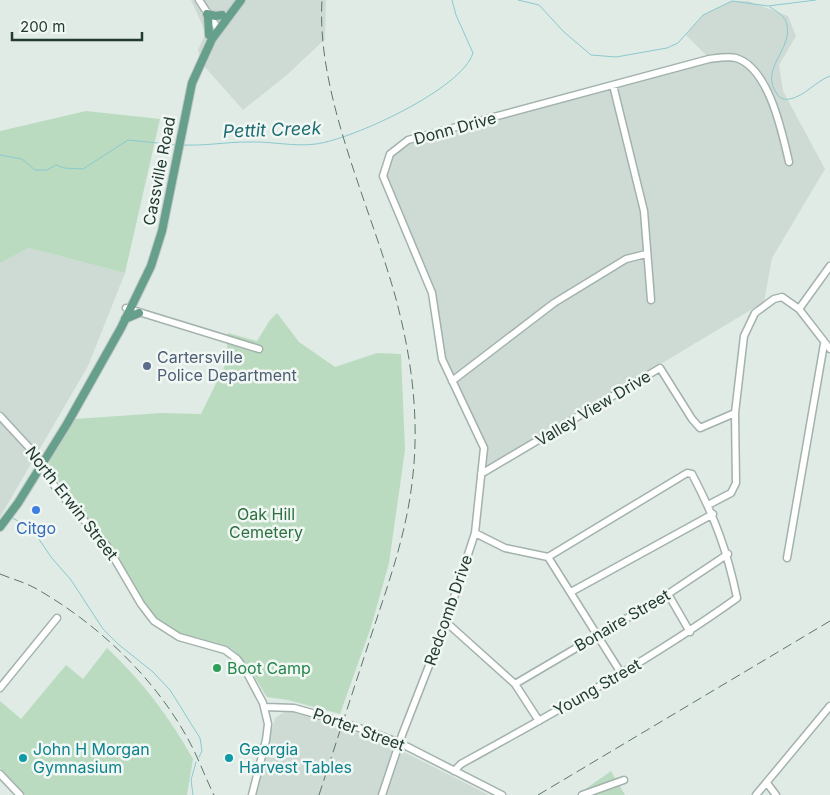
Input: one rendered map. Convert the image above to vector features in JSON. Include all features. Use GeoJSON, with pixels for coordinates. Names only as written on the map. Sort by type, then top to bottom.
{"type":"FeatureCollection","features":[{"type":"Feature","properties":{"kind":"main road","name":"Cassville Road"},"geometry":{"type":"LineString","coordinates":[[183,109],[198,66],[222,15],[235,0]]}},
{"type":"Feature","properties":{"kind":"main road","name":"Cassville Road"},"geometry":{"type":"LineString","coordinates":[[108,349],[157,250],[192,70],[209,35],[241,0]]}},
{"type":"Feature","properties":{"kind":"main road"},"geometry":{"type":"LineString","coordinates":[[209,35],[208,15],[222,15]]}},
{"type":"Feature","properties":{"kind":"main road","name":"Cassville Road"},"geometry":{"type":"LineString","coordinates":[[0,527],[75,407],[125,319],[128,309]]}},
{"type":"Feature","properties":{"kind":"main road"},"geometry":{"type":"LineString","coordinates":[[125,319],[139,313]]}},
{"type":"Feature","properties":{"kind":"street"},"geometry":{"type":"LineString","coordinates":[[199,0],[216,28]]}},
{"type":"Feature","properties":{"kind":"street","name":"Donn Drive"},"geometry":{"type":"LineString","coordinates":[[482,474],[484,448],[442,359],[432,293],[383,176],[390,154],[408,140],[709,59],[736,58],[755,69],[780,121],[789,162]]}},
{"type":"Feature","properties":{"kind":"street"},"geometry":{"type":"LineString","coordinates":[[613,85],[644,211],[651,300]]}},
{"type":"Feature","properties":{"kind":"street"},"geometry":{"type":"LineString","coordinates":[[452,381],[554,303],[626,258],[646,254]]}},
{"type":"Feature","properties":{"kind":"street"},"geometry":{"type":"LineString","coordinates":[[799,309],[830,266]]}},
{"type":"Feature","properties":{"kind":"street"},"geometry":{"type":"LineString","coordinates":[[708,505],[731,493],[736,483],[736,413],[744,336],[755,313],[774,299],[782,297],[799,309],[827,346],[787,558]]}},
{"type":"Feature","properties":{"kind":"street"},"geometry":{"type":"LineString","coordinates":[[128,309],[259,349]]}},
{"type":"Feature","properties":{"kind":"street","name":"Valley View Drive"},"geometry":{"type":"LineString","coordinates":[[482,474],[660,368],[700,428],[736,413]]}},
{"type":"Feature","properties":{"kind":"street","name":"North Erwin Street"},"geometry":{"type":"LineString","coordinates":[[0,416],[40,463],[57,490],[107,546],[154,622],[179,637],[218,647],[233,655],[246,671],[265,707],[267,734],[252,795]]}},
{"type":"Feature","properties":{"kind":"street"},"geometry":{"type":"LineString","coordinates":[[475,533],[505,548],[548,557],[687,473],[692,474],[713,514],[728,554]]}},
{"type":"Feature","properties":{"kind":"street","name":"Redcomb Drive"},"geometry":{"type":"LineString","coordinates":[[382,795],[446,622],[475,533],[482,474]]}},
{"type":"Feature","properties":{"kind":"street"},"geometry":{"type":"LineString","coordinates":[[572,592],[713,514]]}},
{"type":"Feature","properties":{"kind":"street","name":"Bonaire Street"},"geometry":{"type":"LineString","coordinates":[[515,684],[597,634],[668,594],[728,554]]}},
{"type":"Feature","properties":{"kind":"street","name":"Young Street"},"geometry":{"type":"LineString","coordinates":[[454,771],[460,764],[539,721],[690,632],[737,598],[728,554]]}},
{"type":"Feature","properties":{"kind":"street"},"geometry":{"type":"LineString","coordinates":[[548,557],[572,592],[621,673]]}},
{"type":"Feature","properties":{"kind":"street"},"geometry":{"type":"LineString","coordinates":[[668,594],[690,632]]}},
{"type":"Feature","properties":{"kind":"street"},"geometry":{"type":"LineString","coordinates":[[0,688],[57,618]]}},
{"type":"Feature","properties":{"kind":"street"},"geometry":{"type":"LineString","coordinates":[[446,622],[515,684],[539,721]]}},
{"type":"Feature","properties":{"kind":"street"},"geometry":{"type":"LineString","coordinates":[[756,795],[830,706]]}},
{"type":"Feature","properties":{"kind":"street","name":"Porter Street"},"geometry":{"type":"LineString","coordinates":[[265,707],[294,708],[368,730],[400,743],[502,795]]}},
{"type":"Feature","properties":{"kind":"street"},"geometry":{"type":"LineString","coordinates":[[0,774],[20,795]]}},
{"type":"Feature","properties":{"kind":"street"},"geometry":{"type":"LineString","coordinates":[[582,795],[624,780]]}},
{"type":"Feature","properties":{"kind":"street"},"geometry":{"type":"LineString","coordinates":[[767,783],[776,795]]}},
{"type":"Feature","properties":{"kind":"shaded area"},"geometry":{"type":"Polygon","coordinates":[[[191,0],[326,0],[325,39],[288,74],[243,110],[204,66],[198,50],[206,33],[191,0]]]}},
{"type":"Feature","properties":{"kind":"shaded area"},"geometry":{"type":"Polygon","coordinates":[[[732,1],[748,1],[788,16],[796,36],[779,65],[783,91],[825,169],[772,258],[764,302],[482,471],[483,451],[442,359],[432,293],[383,176],[390,154],[408,140],[709,58],[686,35],[703,15],[732,1]]]}},
{"type":"Feature","properties":{"kind":"shaded area"},"geometry":{"type":"Polygon","coordinates":[[[29,248],[125,273],[88,366],[0,517],[0,263],[29,248]]]}},
{"type":"Feature","properties":{"kind":"shaded area"},"geometry":{"type":"Polygon","coordinates":[[[287,710],[336,725],[396,748],[489,795],[255,795],[275,718],[287,710]]]}},
{"type":"Feature","properties":{"kind":"green space"},"geometry":{"type":"Polygon","coordinates":[[[86,111],[160,119],[125,273],[29,248],[0,263],[0,131],[86,111]]]}},
{"type":"Feature","properties":{"kind":"green space","name":"Oak Hill Cemetery"},"geometry":{"type":"Polygon","coordinates":[[[277,313],[299,342],[335,367],[377,353],[401,354],[405,450],[389,563],[371,627],[340,714],[288,700],[267,697],[240,656],[227,646],[175,633],[158,621],[146,607],[116,554],[50,470],[49,459],[74,419],[162,413],[201,414],[226,363],[228,333],[257,341],[270,320],[277,313]]]}},
{"type":"Feature","properties":{"kind":"green space"},"geometry":{"type":"Polygon","coordinates":[[[107,648],[132,673],[154,700],[193,759],[187,795],[25,795],[0,768],[0,701],[21,719],[66,665],[83,679],[107,648]]]}},
{"type":"Feature","properties":{"kind":"green space"},"geometry":{"type":"Polygon","coordinates":[[[611,771],[625,795],[577,795],[611,771]]]}},
{"type":"Feature","properties":{"kind":"waterway","name":"Pettit Creek"},"geometry":{"type":"LineString","coordinates":[[183,145],[240,142],[316,144],[355,133],[404,110],[449,82],[465,67],[473,53],[456,15],[452,0]]}},
{"type":"Feature","properties":{"kind":"waterway","name":"Pettit Creek"},"geometry":{"type":"LineString","coordinates":[[518,0],[539,5],[564,32],[591,55],[616,57],[667,48],[678,43],[703,15],[732,1],[768,6],[816,0]]}},
{"type":"Feature","properties":{"kind":"waterway"},"geometry":{"type":"LineString","coordinates":[[770,7],[783,17],[787,26],[785,43],[772,76],[772,85],[778,96],[790,99],[806,92],[830,76]]}},
{"type":"Feature","properties":{"kind":"waterway","name":"Pettit Creek"},"geometry":{"type":"LineString","coordinates":[[0,155],[22,159],[35,170],[47,170],[56,165],[64,168],[83,169],[128,140],[177,145]]}},
{"type":"Feature","properties":{"kind":"waterway"},"geometry":{"type":"LineString","coordinates":[[11,517],[32,529],[51,557],[71,580],[103,629],[118,644],[153,672],[170,690],[200,738],[202,751],[199,757]]}},
{"type":"Feature","properties":{"kind":"waterway"},"geometry":{"type":"LineString","coordinates":[[193,795],[191,780],[196,762]]}},
{"type":"Feature","properties":{"kind":"railway"},"geometry":{"type":"LineString","coordinates":[[319,795],[385,594],[406,521],[412,483],[415,437],[413,390],[402,322],[336,112],[322,36],[322,0]]}},
{"type":"Feature","properties":{"kind":"railway"},"geometry":{"type":"LineString","coordinates":[[0,574],[31,586],[58,602],[102,635],[122,653],[141,673],[174,716],[192,746],[214,795]]}},
{"type":"Feature","properties":{"kind":"railway"},"geometry":{"type":"LineString","coordinates":[[538,795],[830,621]]}},
{"type":"Feature","properties":{"kind":"place","name":"Cartersville Police Department"},"geometry":{"type":"Point","coordinates":[147,366]}},
{"type":"Feature","properties":{"kind":"place","name":"Citgo"},"geometry":{"type":"Point","coordinates":[36,510]}},
{"type":"Feature","properties":{"kind":"place","name":"Boot Camp"},"geometry":{"type":"Point","coordinates":[217,668]}},
{"type":"Feature","properties":{"kind":"place","name":"John H Morgan Gymnasium"},"geometry":{"type":"Point","coordinates":[23,758]}},
{"type":"Feature","properties":{"kind":"place","name":"Georgia Harvest Tables"},"geometry":{"type":"Point","coordinates":[229,758]}}]}
